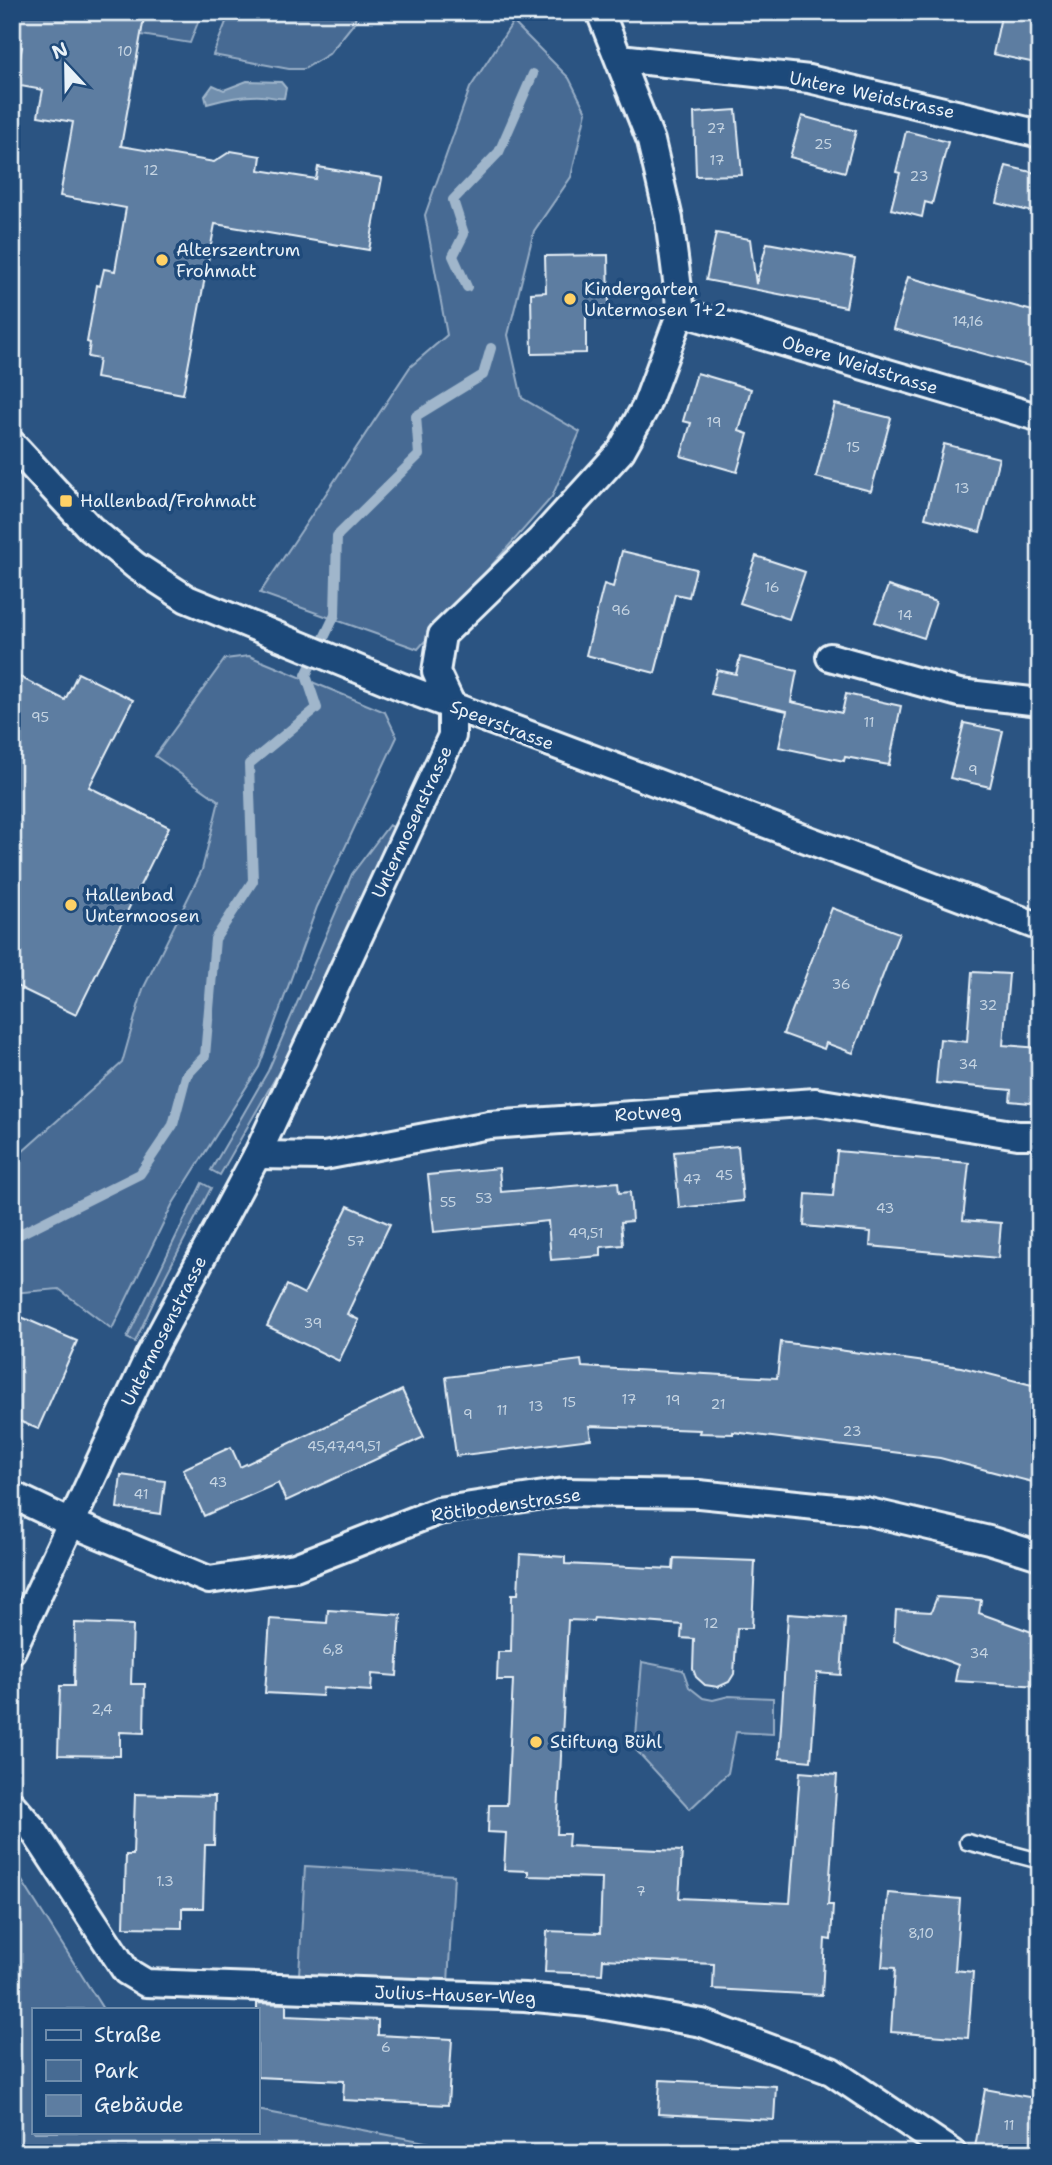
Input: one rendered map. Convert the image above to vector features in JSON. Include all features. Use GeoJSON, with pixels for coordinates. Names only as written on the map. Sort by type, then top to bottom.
{"type":"FeatureCollection","features":[{"type":"Feature","properties":{"kind":"street","name":"Untermosenstrasse"},"geometry":{"type":"LineString","coordinates":[[12,1650],[149,1356],[257,1155],[452,736],[452,706],[436,672],[442,635],[540,540],[621,451],[646,406],[681,312],[668,219],[652,141],[600,12]]}},
{"type":"Feature","properties":{"kind":"street","name":"Untere Weidstrasse"},"geometry":{"type":"LineString","coordinates":[[620,58],[809,79],[1040,134]]}},
{"type":"Feature","properties":{"kind":"street","name":"Obere Weidstrasse"},"geometry":{"type":"LineString","coordinates":[[681,312],[1040,418]]}},
{"type":"Feature","properties":{"kind":"street","name":"Speerstrasse"},"geometry":{"type":"LineString","coordinates":[[12,444],[90,528],[136,566],[187,599],[402,687],[1040,927]]}},
{"type":"Feature","properties":{"kind":"street"},"geometry":{"type":"LineString","coordinates":[[830,657],[960,693],[1040,702]]}},
{"type":"Feature","properties":{"kind":"street","name":"Rotweg"},"geometry":{"type":"LineString","coordinates":[[257,1155],[324,1156],[489,1125],[816,1102],[1018,1135],[1040,1135]]}},
{"type":"Feature","properties":{"kind":"street","name":"Rötibodenstrasse"},"geometry":{"type":"LineString","coordinates":[[12,1494],[71,1523],[209,1580],[295,1567],[438,1511],[564,1492],[699,1494],[865,1511],[989,1539],[1040,1556]]}},
{"type":"Feature","properties":{"kind":"street","name":"Julius-Hauser-Weg"},"geometry":{"type":"LineString","coordinates":[[12,1805],[32,1828],[126,1971],[146,1983],[525,1997],[588,2003],[702,2023],[831,2071],[953,2153]]}},
{"type":"Feature","properties":{"kind":"lane"},"geometry":{"type":"LineString","coordinates":[[967,1842],[1040,1861]]}},
{"type":"Feature","properties":{"kind":"green space"},"geometry":{"type":"Polygon","coordinates":[[[145,12],[202,12],[190,43],[141,35],[145,12]]]}},
{"type":"Feature","properties":{"kind":"green space"},"geometry":{"type":"Polygon","coordinates":[[[230,12],[357,12],[354,23],[329,54],[304,69],[289,69],[213,55],[230,12]]]}},
{"type":"Feature","properties":{"kind":"green space"},"geometry":{"type":"Polygon","coordinates":[[[513,22],[569,78],[586,112],[571,177],[534,231],[508,335],[522,398],[580,432],[552,497],[418,649],[260,593],[410,367],[447,335],[425,215],[470,88],[513,22]]]}},
{"type":"Feature","properties":{"kind":"green space"},"geometry":{"type":"Polygon","coordinates":[[[249,656],[385,712],[397,737],[317,907],[259,1067],[172,1205],[112,1329],[59,1289],[12,1293],[12,1161],[122,1063],[143,989],[202,870],[219,801],[155,756],[225,659],[249,656]]]}},
{"type":"Feature","properties":{"kind":"green space"},"geometry":{"type":"Polygon","coordinates":[[[389,825],[395,828],[321,991],[285,1061],[220,1175],[211,1170],[268,1071],[352,874],[389,825]]]}},
{"type":"Feature","properties":{"kind":"green space"},"geometry":{"type":"Polygon","coordinates":[[[202,1183],[211,1188],[135,1342],[127,1338],[202,1183]]]}},
{"type":"Feature","properties":{"kind":"green space"},"geometry":{"type":"Polygon","coordinates":[[[642,1662],[683,1670],[689,1687],[703,1698],[773,1698],[773,1734],[736,1732],[728,1773],[690,1809],[635,1749],[642,1662]]]}},
{"type":"Feature","properties":{"kind":"green space"},"geometry":{"type":"Polygon","coordinates":[[[12,1865],[102,2008],[32,2008],[32,2134],[259,2134],[259,2110],[483,2153],[12,2153],[12,1865]]]}},
{"type":"Feature","properties":{"kind":"green space"},"geometry":{"type":"Polygon","coordinates":[[[305,1866],[454,1875],[448,1983],[299,1975],[305,1866]]]}},
{"type":"Feature","properties":{"kind":"shaded area"},"geometry":{"type":"Polygon","coordinates":[[[247,81],[281,82],[286,88],[284,98],[248,96],[207,104],[205,96],[213,85],[224,90],[247,81]]]}},
{"type":"Feature","properties":{"kind":"building","name":"Alterszentrum Frohmatt"},"geometry":{"type":"Polygon","coordinates":[[[12,12],[145,12],[121,146],[214,162],[231,151],[261,156],[259,170],[316,179],[318,167],[382,178],[369,250],[215,224],[183,394],[96,378],[99,359],[88,357],[90,343],[87,342],[97,285],[100,286],[104,269],[115,271],[126,208],[60,196],[73,122],[38,116],[43,90],[15,85],[22,47],[12,45],[12,12]]]}},
{"type":"Feature","properties":{"kind":"building"},"geometry":{"type":"Polygon","coordinates":[[[1002,12],[1040,20],[1040,64],[993,54],[1002,12]]]}},
{"type":"Feature","properties":{"kind":"building"},"geometry":{"type":"Polygon","coordinates":[[[736,110],[742,175],[696,176],[694,113],[736,110]]]}},
{"type":"Feature","properties":{"kind":"building"},"geometry":{"type":"Polygon","coordinates":[[[802,116],[856,131],[845,172],[790,157],[802,116]]]}},
{"type":"Feature","properties":{"kind":"building"},"geometry":{"type":"Polygon","coordinates":[[[906,131],[948,142],[932,204],[925,202],[922,217],[891,209],[906,131]]]}},
{"type":"Feature","properties":{"kind":"building"},"geometry":{"type":"Polygon","coordinates":[[[1006,166],[1040,174],[1040,214],[997,203],[1006,166]]]}},
{"type":"Feature","properties":{"kind":"building"},"geometry":{"type":"Polygon","coordinates":[[[716,233],[750,239],[756,284],[767,243],[855,259],[846,307],[706,280],[716,233]]]}},
{"type":"Feature","properties":{"kind":"building","name":"Kindergarten Untermosen 1+2"},"geometry":{"type":"Polygon","coordinates":[[[608,255],[609,306],[586,306],[586,353],[532,354],[531,293],[546,292],[545,256],[608,255]]]}},
{"type":"Feature","properties":{"kind":"building"},"geometry":{"type":"Polygon","coordinates":[[[908,277],[1040,313],[1040,369],[893,329],[908,277]]]}},
{"type":"Feature","properties":{"kind":"building"},"geometry":{"type":"Polygon","coordinates":[[[697,373],[751,389],[739,431],[748,434],[737,472],[681,456],[691,423],[683,421],[697,373]]]}},
{"type":"Feature","properties":{"kind":"building"},"geometry":{"type":"Polygon","coordinates":[[[835,404],[891,418],[871,491],[816,477],[835,404]]]}},
{"type":"Feature","properties":{"kind":"building"},"geometry":{"type":"Polygon","coordinates":[[[944,444],[999,458],[980,532],[925,518],[944,444]]]}},
{"type":"Feature","properties":{"kind":"building"},"geometry":{"type":"Polygon","coordinates":[[[622,551],[696,569],[689,597],[675,594],[655,673],[586,655],[604,584],[613,587],[622,551]]]}},
{"type":"Feature","properties":{"kind":"building"},"geometry":{"type":"Polygon","coordinates":[[[756,556],[805,572],[789,619],[740,603],[756,556]]]}},
{"type":"Feature","properties":{"kind":"building"},"geometry":{"type":"Polygon","coordinates":[[[888,586],[936,602],[924,638],[875,622],[888,586]]]}},
{"type":"Feature","properties":{"kind":"building"},"geometry":{"type":"Polygon","coordinates":[[[740,657],[797,671],[791,702],[842,713],[846,694],[901,706],[889,765],[845,757],[844,761],[779,747],[787,711],[711,694],[717,670],[736,674],[740,657]]]}},
{"type":"Feature","properties":{"kind":"building","name":"Hallenbad Untermoosen"},"geometry":{"type":"Polygon","coordinates":[[[12,673],[65,700],[78,673],[133,700],[89,787],[169,827],[76,1015],[12,984],[12,673]]]}},
{"type":"Feature","properties":{"kind":"building"},"geometry":{"type":"Polygon","coordinates":[[[964,723],[1003,731],[990,787],[950,778],[964,723]]]}},
{"type":"Feature","properties":{"kind":"building"},"geometry":{"type":"Polygon","coordinates":[[[832,908],[899,933],[853,1053],[826,1043],[824,1049],[783,1034],[832,908]]]}},
{"type":"Feature","properties":{"kind":"building"},"geometry":{"type":"Polygon","coordinates":[[[972,972],[1009,974],[1003,1045],[1040,1048],[1040,1104],[1010,1101],[1011,1090],[936,1083],[940,1039],[967,1042],[972,972]]]}},
{"type":"Feature","properties":{"kind":"building"},"geometry":{"type":"Polygon","coordinates":[[[738,1146],[743,1201],[679,1208],[674,1152],[738,1146]]]}},
{"type":"Feature","properties":{"kind":"building"},"geometry":{"type":"Polygon","coordinates":[[[837,1151],[969,1163],[963,1220],[1001,1223],[998,1258],[870,1246],[871,1232],[804,1226],[806,1194],[833,1196],[837,1151]]]}},
{"type":"Feature","properties":{"kind":"building"},"geometry":{"type":"Polygon","coordinates":[[[499,1168],[501,1192],[618,1182],[619,1193],[630,1192],[632,1221],[621,1222],[623,1245],[601,1247],[601,1256],[551,1260],[548,1221],[434,1232],[428,1175],[499,1168]]]}},
{"type":"Feature","properties":{"kind":"building"},"geometry":{"type":"Polygon","coordinates":[[[348,1206],[390,1224],[347,1314],[359,1320],[339,1361],[267,1326],[287,1285],[304,1294],[348,1206]]]}},
{"type":"Feature","properties":{"kind":"building"},"geometry":{"type":"Polygon","coordinates":[[[12,1313],[77,1341],[38,1429],[12,1418],[12,1313]]]}},
{"type":"Feature","properties":{"kind":"building"},"geometry":{"type":"Polygon","coordinates":[[[781,1342],[961,1367],[1040,1387],[1040,1484],[940,1458],[733,1432],[699,1433],[700,1430],[589,1426],[591,1439],[456,1456],[446,1377],[581,1360],[582,1367],[777,1378],[781,1342]]]}},
{"type":"Feature","properties":{"kind":"building"},"geometry":{"type":"Polygon","coordinates":[[[402,1390],[424,1437],[286,1501],[278,1483],[204,1516],[183,1469],[231,1447],[240,1467],[402,1390]]]}},
{"type":"Feature","properties":{"kind":"building"},"geometry":{"type":"Polygon","coordinates":[[[121,1475],[165,1481],[161,1514],[117,1508],[121,1475]]]}},
{"type":"Feature","properties":{"kind":"building"},"geometry":{"type":"Polygon","coordinates":[[[520,1554],[565,1557],[565,1564],[673,1569],[674,1558],[755,1561],[752,1628],[737,1628],[734,1674],[729,1682],[718,1687],[705,1685],[696,1677],[693,1669],[694,1639],[681,1638],[682,1625],[594,1618],[593,1621],[568,1620],[557,1834],[569,1834],[568,1846],[682,1851],[679,1898],[790,1903],[800,1772],[837,1775],[828,1905],[833,1905],[831,1940],[825,1939],[822,1995],[713,1989],[714,1964],[603,1959],[602,1974],[545,1972],[547,1931],[600,1933],[602,1878],[528,1876],[528,1871],[504,1870],[506,1833],[488,1832],[489,1805],[507,1805],[513,1680],[497,1680],[498,1652],[511,1652],[512,1594],[518,1594],[520,1554]]]}},
{"type":"Feature","properties":{"kind":"building"},"geometry":{"type":"Polygon","coordinates":[[[937,1597],[981,1600],[979,1613],[1032,1632],[1031,1657],[1040,1657],[1040,1686],[955,1681],[958,1665],[894,1641],[896,1610],[931,1612],[937,1597]]]}},
{"type":"Feature","properties":{"kind":"building"},"geometry":{"type":"Polygon","coordinates":[[[328,1610],[401,1615],[397,1676],[372,1674],[371,1691],[323,1688],[322,1696],[265,1693],[270,1619],[327,1623],[328,1610]]]}},
{"type":"Feature","properties":{"kind":"building"},"geometry":{"type":"Polygon","coordinates":[[[788,1614],[845,1618],[841,1675],[817,1673],[811,1761],[779,1758],[788,1614]]]}},
{"type":"Feature","properties":{"kind":"building"},"geometry":{"type":"Polygon","coordinates":[[[75,1623],[133,1625],[131,1684],[145,1684],[144,1733],[120,1732],[120,1756],[58,1755],[60,1686],[74,1686],[75,1623]]]}},
{"type":"Feature","properties":{"kind":"building"},"geometry":{"type":"Polygon","coordinates":[[[135,1794],[215,1796],[214,1845],[205,1845],[203,1908],[182,1908],[182,1928],[124,1927],[126,1855],[133,1855],[135,1794]]]}},
{"type":"Feature","properties":{"kind":"building"},"geometry":{"type":"Polygon","coordinates":[[[888,1893],[960,1899],[955,1970],[973,1972],[968,2038],[891,2032],[895,1968],[882,1967],[888,1893]]]}},
{"type":"Feature","properties":{"kind":"building"},"geometry":{"type":"Polygon","coordinates":[[[257,2003],[286,2004],[286,2016],[378,2020],[378,2035],[452,2039],[448,2105],[343,2100],[344,2081],[259,2077],[257,2003]]]}},
{"type":"Feature","properties":{"kind":"building"},"geometry":{"type":"Polygon","coordinates":[[[660,2080],[776,2086],[774,2120],[658,2114],[660,2080]]]}},
{"type":"Feature","properties":{"kind":"building"},"geometry":{"type":"Polygon","coordinates":[[[985,2089],[1040,2099],[1040,2153],[974,2153],[985,2089]]]}},
{"type":"Feature","properties":{"kind":"waterway"},"geometry":{"type":"LineString","coordinates":[[467,287],[453,256],[464,234],[453,200],[499,152],[533,74]]}},
{"type":"Feature","properties":{"kind":"waterway"},"geometry":{"type":"LineString","coordinates":[[12,1238],[140,1174],[173,1125],[186,1076],[205,1056],[215,939],[253,881],[249,764],[317,708],[306,675],[335,615],[337,536],[419,455],[416,416],[483,375],[491,348]]}},
{"type":"Feature","properties":{"kind":"place","name":"Alterszentrum Frohmatt"},"geometry":{"type":"Point","coordinates":[162,260]}},
{"type":"Feature","properties":{"kind":"place","name":"Kindergarten Untermosen 1+2"},"geometry":{"type":"Point","coordinates":[570,299]}},
{"type":"Feature","properties":{"kind":"place","name":"Hallenbad/Frohmatt"},"geometry":{"type":"Point","coordinates":[66,501]}},
{"type":"Feature","properties":{"kind":"place","name":"Hallenbad Untermoosen"},"geometry":{"type":"Point","coordinates":[71,905]}},
{"type":"Feature","properties":{"kind":"place","name":"Stiftung Bühl"},"geometry":{"type":"Point","coordinates":[536,1742]}}]}
